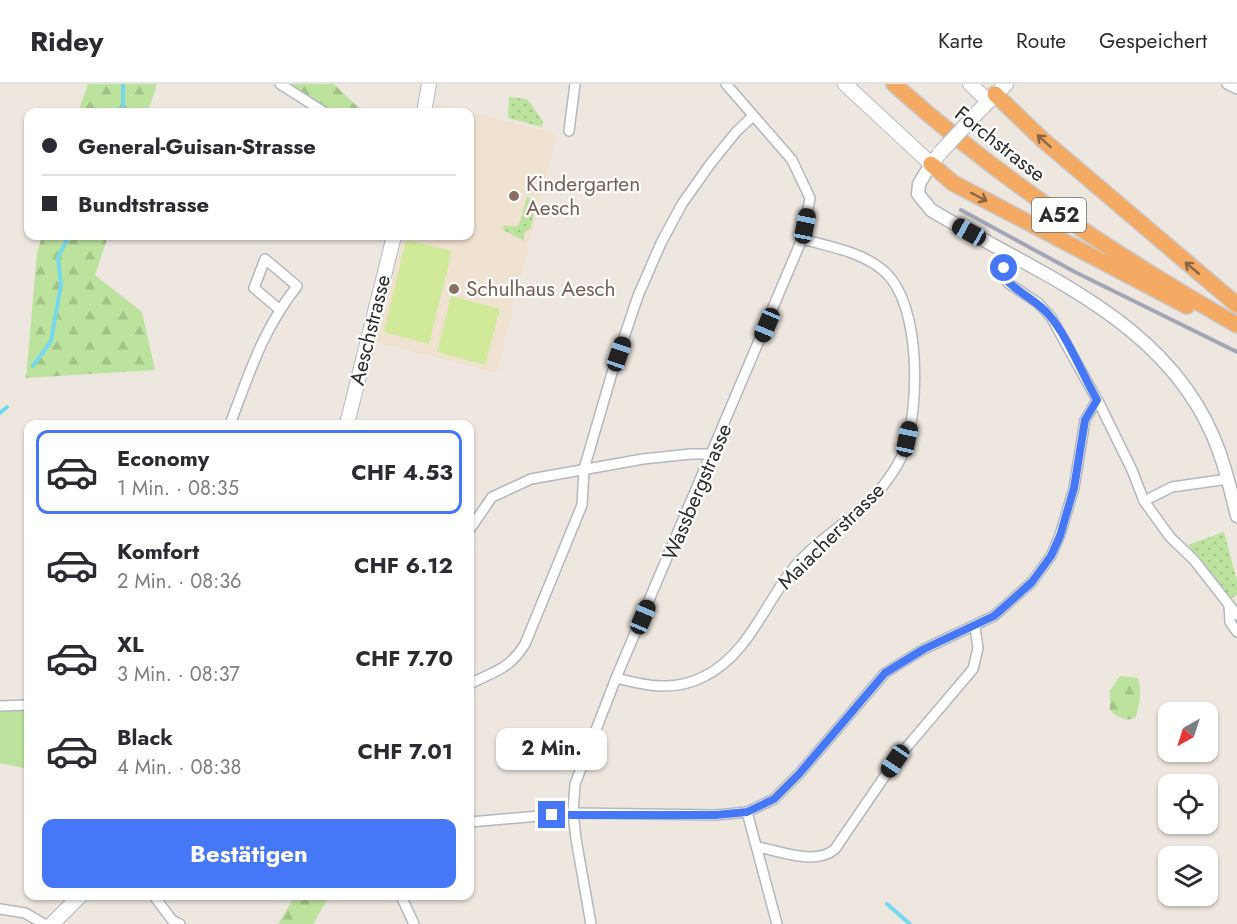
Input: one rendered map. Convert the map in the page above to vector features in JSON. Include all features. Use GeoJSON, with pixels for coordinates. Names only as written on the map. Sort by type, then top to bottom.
{"type":"FeatureCollection","features":[{"type":"Feature","properties":{"kind":"highway","name":"Forchstrasse"},"geometry":{"type":"LineString","coordinates":[[894,84],[975,153],[1053,211],[1237,327]]}},
{"type":"Feature","properties":{"kind":"highway","name":"Forchstrasse"},"geometry":{"type":"LineString","coordinates":[[907,84],[986,150],[1060,206],[1130,252],[1237,316]]}},
{"type":"Feature","properties":{"kind":"highway"},"geometry":{"type":"LineString","coordinates":[[992,98],[1237,304]]}},
{"type":"Feature","properties":{"kind":"highway"},"geometry":{"type":"LineString","coordinates":[[936,158],[953,183],[1158,292],[1237,327]]}},
{"type":"Feature","properties":{"kind":"main road"},"geometry":{"type":"LineString","coordinates":[[425,108],[429,84]]}},
{"type":"Feature","properties":{"kind":"main road"},"geometry":{"type":"LineString","coordinates":[[845,84],[936,158],[1006,84]]}},
{"type":"Feature","properties":{"kind":"main road","name":"Forchstrasse"},"geometry":{"type":"LineString","coordinates":[[970,84],[992,98]]}},
{"type":"Feature","properties":{"kind":"main road","name":"Aeschstrasse"},"geometry":{"type":"LineString","coordinates":[[348,420],[393,240]]}},
{"type":"Feature","properties":{"kind":"main road"},"geometry":{"type":"LineString","coordinates":[[52,924],[76,900]]}},
{"type":"Feature","properties":{"kind":"street"},"geometry":{"type":"LineString","coordinates":[[280,84],[318,108]]}},
{"type":"Feature","properties":{"kind":"street"},"geometry":{"type":"LineString","coordinates":[[569,131],[574,84]]}},
{"type":"Feature","properties":{"kind":"street","name":"Wassbergstrasse"},"geometry":{"type":"LineString","coordinates":[[591,924],[573,813],[575,784],[616,678],[713,454],[802,239],[810,198],[792,160],[726,84]]}},
{"type":"Feature","properties":{"kind":"street"},"geometry":{"type":"LineString","coordinates":[[1227,84],[1237,89]]}},
{"type":"Feature","properties":{"kind":"street"},"geometry":{"type":"LineString","coordinates":[[474,682],[505,668],[516,659],[525,644],[582,505],[584,469],[638,296],[661,243],[682,204],[736,132],[753,116]]}},
{"type":"Feature","properties":{"kind":"street"},"geometry":{"type":"LineString","coordinates":[[936,158],[919,184],[918,194],[922,202],[946,219],[1087,297],[1148,343],[1196,404],[1220,454],[1237,516]]}},
{"type":"Feature","properties":{"kind":"street","name":"Maiacherstrasse"},"geometry":{"type":"LineString","coordinates":[[616,678],[647,686],[670,687],[704,677],[721,666],[733,656],[747,638],[772,595],[797,564],[875,496],[888,481],[904,451],[913,403],[914,365],[908,315],[902,295],[886,273],[860,256],[802,239]]}},
{"type":"Feature","properties":{"kind":"street"},"geometry":{"type":"LineString","coordinates":[[1010,255],[1003,276],[1051,317],[1097,400],[1132,470],[1144,501],[1237,615]]}},
{"type":"Feature","properties":{"kind":"street"},"geometry":{"type":"LineString","coordinates":[[232,420],[262,339],[279,309],[297,286],[265,260],[254,288],[279,309]]}},
{"type":"Feature","properties":{"kind":"street"},"geometry":{"type":"LineString","coordinates":[[474,822],[573,813],[716,815],[747,812],[774,799],[799,774],[885,673],[924,649],[975,627],[994,616],[1032,582],[1051,556],[1072,496],[1085,420],[1097,400]]}},
{"type":"Feature","properties":{"kind":"street"},"geometry":{"type":"LineString","coordinates":[[474,523],[492,497],[531,479],[655,458],[713,454]]}},
{"type":"Feature","properties":{"kind":"street"},"geometry":{"type":"LineString","coordinates":[[1144,501],[1172,487],[1199,481],[1228,479]]}},
{"type":"Feature","properties":{"kind":"street"},"geometry":{"type":"LineString","coordinates":[[1229,605],[1230,622],[1237,632]]}},
{"type":"Feature","properties":{"kind":"street"},"geometry":{"type":"LineString","coordinates":[[758,847],[813,857],[823,857],[835,849],[895,761],[973,669],[978,648],[975,627]]}},
{"type":"Feature","properties":{"kind":"street"},"geometry":{"type":"LineString","coordinates":[[0,706],[24,705]]}},
{"type":"Feature","properties":{"kind":"street"},"geometry":{"type":"LineString","coordinates":[[747,812],[777,924]]}},
{"type":"Feature","properties":{"kind":"street"},"geometry":{"type":"LineString","coordinates":[[157,900],[174,923]]}},
{"type":"Feature","properties":{"kind":"street"},"geometry":{"type":"LineString","coordinates":[[403,900],[414,924]]}},
{"type":"Feature","properties":{"kind":"street"},"geometry":{"type":"LineString","coordinates":[[0,909],[25,913],[44,924]]}},
{"type":"Feature","properties":{"kind":"shaded area","name":"Schulhaus Aesch"},"geometry":{"type":"Polygon","coordinates":[[[436,103],[456,108],[435,108],[436,103]]]}},
{"type":"Feature","properties":{"kind":"shaded area","name":"Schulhaus Aesch"},"geometry":{"type":"Polygon","coordinates":[[[474,113],[557,134],[497,373],[376,342],[402,240],[474,240],[474,113]]]}},
{"type":"Feature","properties":{"kind":"green space"},"geometry":{"type":"Polygon","coordinates":[[[88,84],[157,84],[149,108],[79,108],[88,84]]]}},
{"type":"Feature","properties":{"kind":"green space"},"geometry":{"type":"Polygon","coordinates":[[[284,84],[334,84],[359,108],[322,108],[284,84]]]}},
{"type":"Feature","properties":{"kind":"green space"},"geometry":{"type":"Polygon","coordinates":[[[509,97],[527,99],[543,121],[542,127],[508,118],[509,97]]]}},
{"type":"Feature","properties":{"kind":"green space"},"geometry":{"type":"Polygon","coordinates":[[[527,197],[536,200],[531,228],[524,233],[524,241],[503,230],[504,225],[516,227],[520,222],[527,197]]]}},
{"type":"Feature","properties":{"kind":"green space"},"geometry":{"type":"Polygon","coordinates":[[[41,240],[107,240],[95,275],[142,312],[155,370],[26,378],[37,253],[41,240]]]}},
{"type":"Feature","properties":{"kind":"green space"},"geometry":{"type":"Polygon","coordinates":[[[406,240],[452,251],[429,344],[384,332],[406,240]]]}},
{"type":"Feature","properties":{"kind":"green space"},"geometry":{"type":"Polygon","coordinates":[[[451,296],[500,309],[485,365],[437,352],[451,296]]]}},
{"type":"Feature","properties":{"kind":"green space"},"geometry":{"type":"Polygon","coordinates":[[[1224,532],[1237,581],[1237,595],[1231,598],[1188,545],[1224,532]]]}},
{"type":"Feature","properties":{"kind":"green space"},"geometry":{"type":"Polygon","coordinates":[[[1120,676],[1138,678],[1140,698],[1135,718],[1121,718],[1110,710],[1110,690],[1120,676]]]}},
{"type":"Feature","properties":{"kind":"green space"},"geometry":{"type":"Polygon","coordinates":[[[24,708],[24,768],[0,763],[0,711],[24,708]]]}},
{"type":"Feature","properties":{"kind":"green space"},"geometry":{"type":"Polygon","coordinates":[[[293,900],[327,900],[313,924],[278,924],[293,900]]]}},
{"type":"Feature","properties":{"kind":"waterway"},"geometry":{"type":"LineString","coordinates":[[123,84],[123,108]]}},
{"type":"Feature","properties":{"kind":"waterway"},"geometry":{"type":"LineString","coordinates":[[33,366],[51,341],[61,285],[58,257],[67,240]]}},
{"type":"Feature","properties":{"kind":"waterway"},"geometry":{"type":"LineString","coordinates":[[0,413],[7,407]]}},
{"type":"Feature","properties":{"kind":"waterway"},"geometry":{"type":"LineString","coordinates":[[887,904],[910,924]]}},
{"type":"Feature","properties":{"kind":"railway"},"geometry":{"type":"LineString","coordinates":[[961,210],[1075,272],[1237,352]]}},
{"type":"Feature","properties":{"kind":"place","name":"Kindergarten Aesch"},"geometry":{"type":"Point","coordinates":[514,196]}},
{"type":"Feature","properties":{"kind":"place","name":"Schulhaus Aesch"},"geometry":{"type":"Point","coordinates":[454,289]}},
{"type":"Feature","properties":{"kind":"route"},"geometry":{"type":"LineString","coordinates":[[552,815],[573,813],[716,815],[747,812],[774,799],[799,774],[885,673],[924,649],[975,627],[994,616],[1032,582],[1051,556],[1060,536],[1074,488],[1085,420],[1097,400],[1051,317],[1038,303],[1008,283],[1003,276],[1004,268]]}}]}
